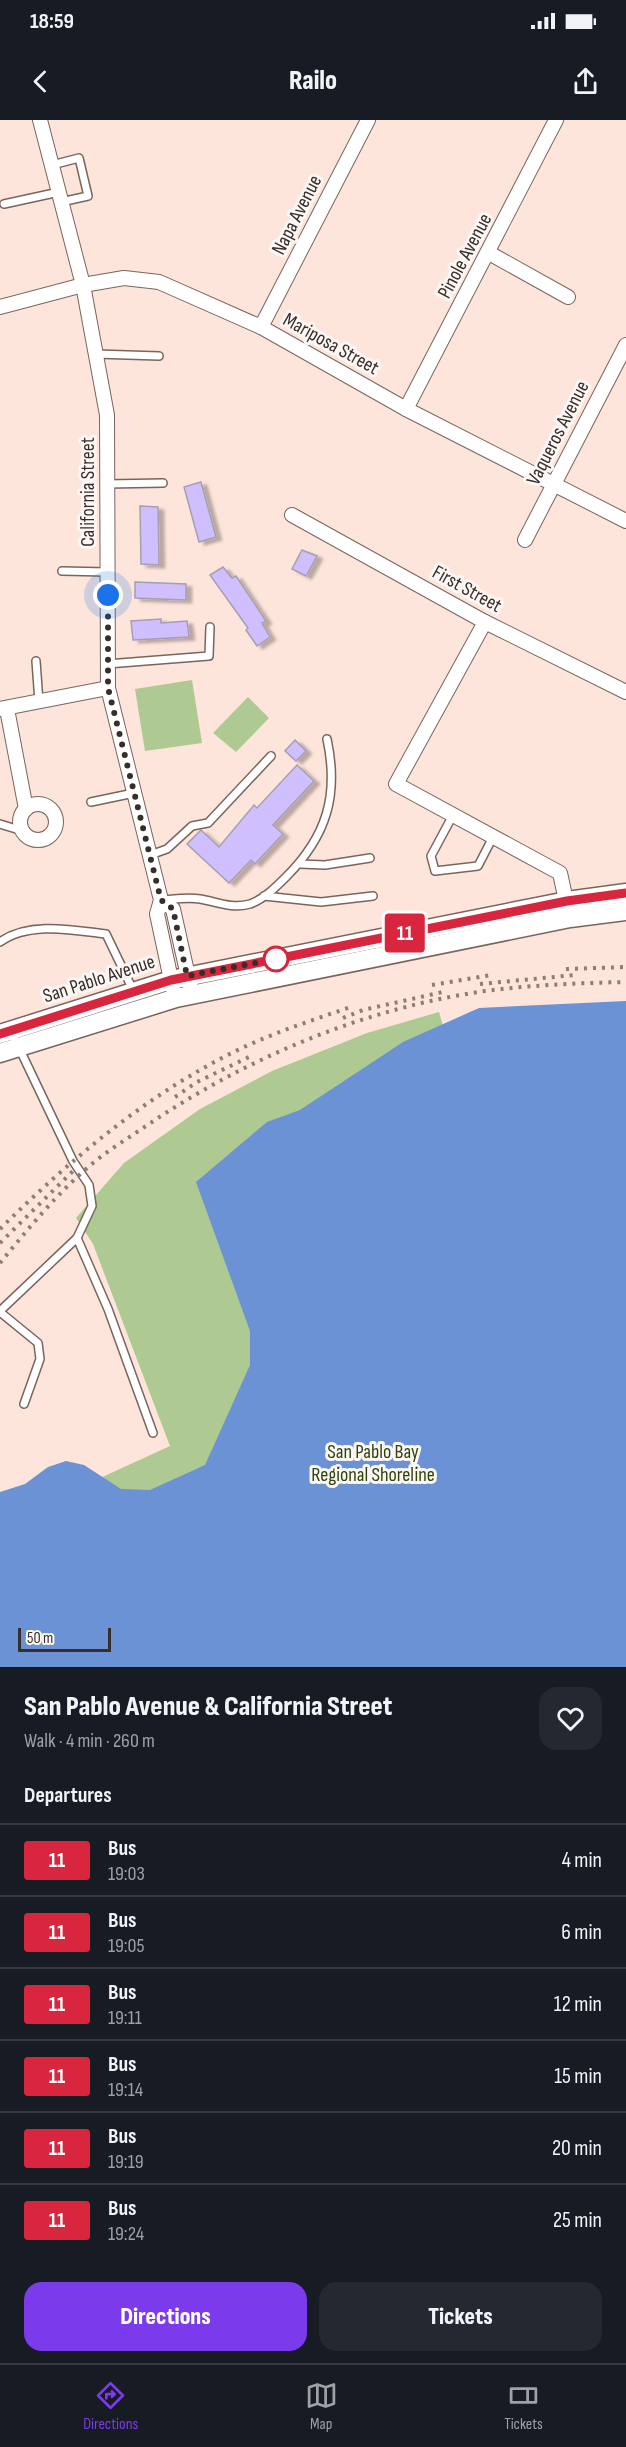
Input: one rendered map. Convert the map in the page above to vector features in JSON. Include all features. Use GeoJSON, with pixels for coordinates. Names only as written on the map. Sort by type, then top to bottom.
{"type":"FeatureCollection","features":[{"type":"Feature","properties":{"kind":"main road","name":"San Pablo Avenue"},"geometry":{"type":"LineString","coordinates":[[0,1053],[10,1037],[134,993],[181,987],[568,909],[626,893]]}},
{"type":"Feature","properties":{"kind":"main road","name":"San Pablo Avenue"},"geometry":{"type":"LineString","coordinates":[[568,909],[626,911]]}},
{"type":"Feature","properties":{"kind":"main road","name":"San Pablo Avenue"},"geometry":{"type":"LineString","coordinates":[[10,1037],[181,987]]}},
{"type":"Feature","properties":{"kind":"street","name":"California Street"},"geometry":{"type":"LineString","coordinates":[[40,120],[83,285],[107,415],[108,688],[161,900],[173,909],[181,987]]}},
{"type":"Feature","properties":{"kind":"street","name":"Napa Avenue"},"geometry":{"type":"LineString","coordinates":[[261,327],[368,120]]}},
{"type":"Feature","properties":{"kind":"street","name":"Pinole Avenue"},"geometry":{"type":"LineString","coordinates":[[406,408],[489,253],[556,120]]}},
{"type":"Feature","properties":{"kind":"street"},"geometry":{"type":"LineString","coordinates":[[489,253],[568,297]]}},
{"type":"Feature","properties":{"kind":"street","name":"Mariposa Street"},"geometry":{"type":"LineString","coordinates":[[0,307],[83,285],[124,278],[159,282],[261,327],[406,408],[626,521]]}},
{"type":"Feature","properties":{"kind":"street","name":"Vaqueros Avenue"},"geometry":{"type":"LineString","coordinates":[[525,540],[626,345]]}},
{"type":"Feature","properties":{"kind":"street","name":"First Street"},"geometry":{"type":"LineString","coordinates":[[292,515],[485,622],[626,692]]}},
{"type":"Feature","properties":{"kind":"street"},"geometry":{"type":"LineString","coordinates":[[485,622],[396,784],[560,873],[568,909]]}},
{"type":"Feature","properties":{"kind":"street"},"geometry":{"type":"LineString","coordinates":[[26,809],[4,709],[108,688]]}},
{"type":"Feature","properties":{"kind":"street"},"geometry":{"type":"LineString","coordinates":[[37,804],[48,807],[55,815],[56,827],[50,836],[39,840],[23,831],[20,819],[26,809],[37,804]]}},
{"type":"Feature","properties":{"kind":"lane"},"geometry":{"type":"LineString","coordinates":[[4,204],[88,196],[79,158],[52,165]]}},
{"type":"Feature","properties":{"kind":"lane"},"geometry":{"type":"LineString","coordinates":[[96,354],[159,356]]}},
{"type":"Feature","properties":{"kind":"lane"},"geometry":{"type":"LineString","coordinates":[[107,484],[163,483]]}},
{"type":"Feature","properties":{"kind":"lane"},"geometry":{"type":"LineString","coordinates":[[62,571],[108,572]]}},
{"type":"Feature","properties":{"kind":"lane"},"geometry":{"type":"LineString","coordinates":[[107,664],[209,656],[210,627]]}},
{"type":"Feature","properties":{"kind":"lane"},"geometry":{"type":"LineString","coordinates":[[36,662],[39,702]]}},
{"type":"Feature","properties":{"kind":"lane"},"geometry":{"type":"LineString","coordinates":[[161,900],[201,899],[232,907],[251,903],[264,896],[300,864],[318,838],[326,815],[332,780],[327,739]]}},
{"type":"Feature","properties":{"kind":"lane"},"geometry":{"type":"LineString","coordinates":[[150,855],[168,849],[192,826],[208,823],[271,756]]}},
{"type":"Feature","properties":{"kind":"lane"},"geometry":{"type":"LineString","coordinates":[[91,802],[134,793]]}},
{"type":"Feature","properties":{"kind":"lane"},"geometry":{"type":"LineString","coordinates":[[453,815],[430,856],[435,871],[478,866],[493,837]]}},
{"type":"Feature","properties":{"kind":"lane"},"geometry":{"type":"LineString","coordinates":[[0,824],[23,831]]}},
{"type":"Feature","properties":{"kind":"lane"},"geometry":{"type":"LineString","coordinates":[[300,864],[325,865],[370,858]]}},
{"type":"Feature","properties":{"kind":"lane"},"geometry":{"type":"LineString","coordinates":[[264,896],[321,902],[373,896]]}},
{"type":"Feature","properties":{"kind":"lane"},"geometry":{"type":"LineString","coordinates":[[0,942],[8,937],[50,928],[106,934],[134,993]]}},
{"type":"Feature","properties":{"kind":"lane"},"geometry":{"type":"LineString","coordinates":[[10,1037],[73,1161],[89,1185],[92,1206],[77,1238],[0,1312],[38,1343],[40,1359],[24,1404]]}},
{"type":"Feature","properties":{"kind":"lane"},"geometry":{"type":"LineString","coordinates":[[77,1238],[108,1309],[153,1433]]}},
{"type":"Feature","properties":{"kind":"green space"},"geometry":{"type":"Polygon","coordinates":[[[192,680],[202,743],[145,751],[135,689],[192,680]]]}},
{"type":"Feature","properties":{"kind":"green space"},"geometry":{"type":"Polygon","coordinates":[[[248,697],[269,718],[236,752],[213,733],[248,697]]]}},
{"type":"Feature","properties":{"kind":"green space","name":"San Pablo Bay Regional Shoreline"},"geometry":{"type":"Polygon","coordinates":[[[439,1012],[626,1667],[0,1667],[0,1524],[170,1446],[93,1244],[76,1218],[124,1163],[200,1109],[272,1071],[367,1033],[439,1012]]]}},
{"type":"Feature","properties":{"kind":"water","name":"San Pablo Bay Regional Shoreline"},"geometry":{"type":"Polygon","coordinates":[[[626,1001],[626,1667],[0,1667],[0,1492],[25,1484],[48,1467],[66,1461],[84,1465],[121,1489],[150,1490],[205,1465],[250,1365],[250,1331],[196,1182],[267,1122],[300,1110],[403,1042],[479,1008],[626,1001]]]}},
{"type":"Feature","properties":{"kind":"building"},"geometry":{"type":"Polygon","coordinates":[[[201,482],[216,537],[199,542],[184,487],[201,482]]]}},
{"type":"Feature","properties":{"kind":"building"},"geometry":{"type":"Polygon","coordinates":[[[140,506],[158,507],[159,565],[141,564],[140,506]]]}},
{"type":"Feature","properties":{"kind":"building"},"geometry":{"type":"Polygon","coordinates":[[[302,550],[317,556],[306,576],[292,569],[302,550]]]}},
{"type":"Feature","properties":{"kind":"building"},"geometry":{"type":"Polygon","coordinates":[[[223,567],[232,578],[236,576],[266,621],[262,623],[270,637],[257,646],[246,630],[248,628],[210,575],[223,567]]]}},
{"type":"Feature","properties":{"kind":"building"},"geometry":{"type":"Polygon","coordinates":[[[135,582],[186,584],[186,600],[135,598],[135,582]]]}},
{"type":"Feature","properties":{"kind":"building"},"geometry":{"type":"Polygon","coordinates":[[[161,619],[161,623],[187,621],[189,637],[133,640],[131,621],[161,619]]]}},
{"type":"Feature","properties":{"kind":"building"},"geometry":{"type":"Polygon","coordinates":[[[295,740],[306,751],[296,761],[285,751],[295,740]]]}},
{"type":"Feature","properties":{"kind":"building"},"geometry":{"type":"Polygon","coordinates":[[[297,765],[314,781],[273,825],[283,834],[255,864],[251,860],[229,883],[187,844],[201,830],[219,847],[254,805],[257,808],[297,765]]]}},
{"type":"Feature","properties":{"kind":"railway"},"geometry":{"type":"LineString","coordinates":[[566,969],[626,967]]}},
{"type":"Feature","properties":{"kind":"railway"},"geometry":{"type":"LineString","coordinates":[[432,985],[491,975]]}},
{"type":"Feature","properties":{"kind":"railway"},"geometry":{"type":"LineString","coordinates":[[480,984],[575,975]]}},
{"type":"Feature","properties":{"kind":"railway"},"geometry":{"type":"LineString","coordinates":[[0,1263],[56,1198],[100,1158],[187,1100],[267,1057],[352,1023],[440,999],[520,987],[626,982]]}},
{"type":"Feature","properties":{"kind":"railway"},"geometry":{"type":"LineString","coordinates":[[343,1018],[363,1010],[447,991]]}},
{"type":"Feature","properties":{"kind":"railway"},"geometry":{"type":"LineString","coordinates":[[0,1229],[85,1151],[145,1105],[177,1084],[210,1064],[257,1041],[351,1007]]}},
{"type":"Feature","properties":{"kind":"railway"},"geometry":{"type":"LineString","coordinates":[[175,1097],[197,1082],[249,1057]]}},
{"type":"Feature","properties":{"kind":"railway"},"geometry":{"type":"LineString","coordinates":[[0,1243],[73,1171]]}},
{"type":"Feature","properties":{"kind":"bus line","name":"11"},"geometry":{"type":"LineString","coordinates":[[0,1034],[171,980],[567,901],[626,893]]}},
{"type":"Feature","properties":{"kind":"route"},"geometry":{"type":"LineString","coordinates":[[108,595],[108,688],[161,900],[173,909],[187,976],[276,959]]}}]}
